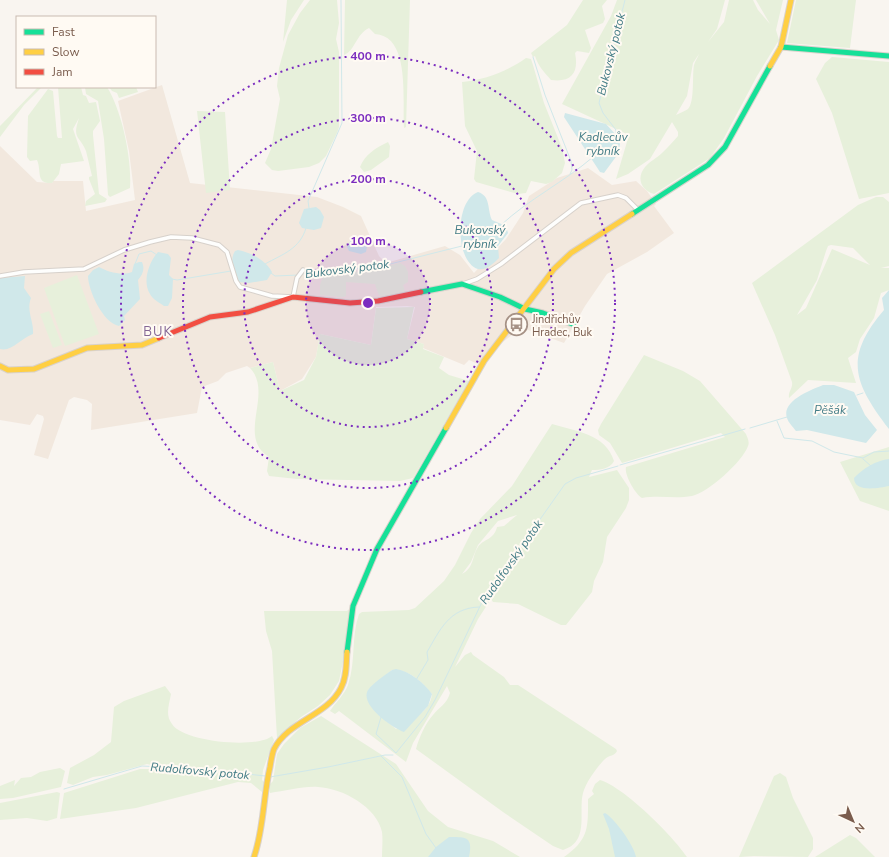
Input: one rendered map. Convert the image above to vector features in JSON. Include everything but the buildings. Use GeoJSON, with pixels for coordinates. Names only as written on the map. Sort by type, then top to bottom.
{"type":"FeatureCollection","features":[{"type":"Feature","properties":{"kind":"street"},"geometry":{"type":"LineString","coordinates":[[254,857],[259,842],[266,783],[274,749],[282,738],[294,728],[322,710],[341,689],[345,678],[353,606],[377,549],[484,361],[554,270],[571,252],[708,165],[716,158],[725,147],[781,47],[791,0]]}},
{"type":"Feature","properties":{"kind":"street"},"geometry":{"type":"LineString","coordinates":[[781,47],[889,56]]}},
{"type":"Feature","properties":{"kind":"street"},"geometry":{"type":"LineString","coordinates":[[0,276],[24,272],[84,269],[124,250],[171,237],[206,240],[219,245],[227,252],[233,273],[240,288],[272,296],[350,303],[378,301],[451,285],[462,284],[477,278],[501,264],[581,203],[618,195],[626,198],[638,210]]}},
{"type":"Feature","properties":{"kind":"street"},"geometry":{"type":"LineString","coordinates":[[293,297],[297,277],[302,271]]}},
{"type":"Feature","properties":{"kind":"street"},"geometry":{"type":"LineString","coordinates":[[462,284],[500,297],[525,309],[543,313],[575,325]]}},
{"type":"Feature","properties":{"kind":"street"},"geometry":{"type":"LineString","coordinates":[[0,366],[8,370],[34,369],[87,348],[142,345],[210,317],[248,312],[293,297]]}},
{"type":"Feature","properties":{"kind":"shaded area"},"geometry":{"type":"Polygon","coordinates":[[[162,85],[190,183],[317,197],[343,207],[361,216],[379,256],[386,263],[445,246],[460,255],[474,273],[506,239],[523,213],[529,196],[557,178],[588,168],[612,185],[636,181],[647,191],[656,204],[654,206],[674,233],[647,252],[607,274],[585,306],[564,343],[528,330],[512,335],[485,356],[478,364],[469,360],[464,365],[423,348],[424,344],[407,339],[415,307],[376,307],[371,345],[320,334],[316,357],[302,379],[280,391],[273,362],[250,368],[247,366],[226,373],[218,381],[202,387],[197,413],[91,430],[92,404],[87,400],[74,397],[69,400],[48,459],[34,455],[44,419],[43,416],[37,414],[30,425],[0,420],[0,146],[37,182],[52,183],[53,181],[83,181],[86,211],[135,200],[129,151],[118,101],[162,85]]]}},
{"type":"Feature","properties":{"kind":"green space"},"geometry":{"type":"Polygon","coordinates":[[[287,0],[304,0],[291,20],[283,42],[287,0]]]}},
{"type":"Feature","properties":{"kind":"green space"},"geometry":{"type":"Polygon","coordinates":[[[310,0],[337,0],[339,23],[336,39],[339,52],[339,127],[326,156],[319,163],[309,167],[278,171],[272,170],[265,163],[271,149],[280,99],[277,86],[279,68],[288,35],[300,13],[310,0]]]}},
{"type":"Feature","properties":{"kind":"green space"},"geometry":{"type":"Polygon","coordinates":[[[345,0],[410,0],[406,127],[404,128],[402,72],[399,58],[394,46],[386,38],[375,34],[369,28],[361,34],[351,50],[344,55],[345,0]]]}},
{"type":"Feature","properties":{"kind":"green space"},"geometry":{"type":"Polygon","coordinates":[[[583,0],[607,0],[602,6],[605,19],[603,23],[585,30],[591,48],[589,53],[577,51],[575,53],[576,66],[572,75],[564,80],[551,80],[536,60],[535,56],[533,57],[531,53],[567,25],[583,0]]]}},
{"type":"Feature","properties":{"kind":"green space"},"geometry":{"type":"Polygon","coordinates":[[[617,0],[725,0],[717,29],[708,42],[724,22],[729,0],[753,0],[758,10],[770,24],[756,0],[783,0],[776,30],[779,40],[757,76],[724,138],[710,158],[654,194],[643,187],[640,179],[642,171],[678,136],[678,132],[672,122],[650,159],[628,174],[616,179],[629,135],[562,104],[611,16],[617,0]],[[699,54],[693,63],[687,96],[676,115],[688,109],[692,100],[693,69],[699,54]]]}},
{"type":"Feature","properties":{"kind":"green space"},"geometry":{"type":"Polygon","coordinates":[[[796,0],[856,0],[850,48],[787,43],[796,0]]]}},
{"type":"Feature","properties":{"kind":"green space"},"geometry":{"type":"Polygon","coordinates":[[[832,57],[889,62],[889,193],[859,199],[832,113],[816,79],[825,63],[832,57]]]}},
{"type":"Feature","properties":{"kind":"green space"},"geometry":{"type":"Polygon","coordinates":[[[526,58],[531,59],[544,103],[562,148],[565,163],[562,173],[552,182],[546,184],[531,181],[526,193],[518,194],[476,182],[474,179],[477,151],[465,126],[462,82],[496,74],[512,67],[526,58]]]}},
{"type":"Feature","properties":{"kind":"green space"},"geometry":{"type":"Polygon","coordinates":[[[37,88],[41,88],[24,105],[0,137],[0,126],[37,88]]]}},
{"type":"Feature","properties":{"kind":"green space"},"geometry":{"type":"Polygon","coordinates":[[[58,88],[81,88],[83,95],[86,96],[89,103],[96,102],[100,121],[93,131],[93,135],[99,194],[107,199],[105,202],[85,206],[86,201],[95,194],[89,179],[89,177],[92,176],[86,151],[76,134],[79,118],[73,129],[84,161],[61,164],[59,174],[52,183],[47,183],[41,179],[37,160],[30,161],[27,157],[28,116],[48,89],[53,91],[57,136],[58,138],[62,138],[58,88]]]}},
{"type":"Feature","properties":{"kind":"green space"},"geometry":{"type":"Polygon","coordinates":[[[85,88],[108,88],[117,109],[125,136],[128,150],[130,188],[110,197],[108,195],[104,139],[98,101],[86,94],[85,88]]]}},
{"type":"Feature","properties":{"kind":"green space"},"geometry":{"type":"Polygon","coordinates":[[[110,88],[136,88],[138,92],[119,98],[117,93],[110,88]]]}},
{"type":"Feature","properties":{"kind":"green space"},"geometry":{"type":"Polygon","coordinates":[[[197,111],[225,112],[230,190],[206,193],[197,111]]]}},
{"type":"Feature","properties":{"kind":"green space"},"geometry":{"type":"Polygon","coordinates":[[[388,142],[390,146],[389,157],[371,170],[364,172],[360,167],[365,158],[375,149],[388,142]]]}},
{"type":"Feature","properties":{"kind":"green space"},"geometry":{"type":"Polygon","coordinates":[[[876,197],[883,197],[889,202],[889,266],[881,268],[889,268],[889,290],[881,293],[874,318],[860,339],[856,352],[848,358],[856,383],[808,380],[789,398],[792,382],[775,335],[752,283],[858,205],[876,197]],[[831,245],[828,246],[817,280],[797,315],[806,308],[832,249],[870,265],[853,248],[831,245]]]}},
{"type":"Feature","properties":{"kind":"green space"},"geometry":{"type":"Polygon","coordinates":[[[400,263],[405,266],[408,272],[408,282],[403,285],[405,292],[381,297],[375,284],[346,282],[346,296],[320,295],[320,285],[324,274],[365,271],[400,263]]]}},
{"type":"Feature","properties":{"kind":"green space"},"geometry":{"type":"Polygon","coordinates":[[[77,275],[99,334],[65,346],[44,288],[77,275]]]}},
{"type":"Feature","properties":{"kind":"green space"},"geometry":{"type":"Polygon","coordinates":[[[414,307],[407,339],[424,344],[423,349],[444,357],[439,368],[449,375],[469,381],[413,478],[400,481],[297,479],[269,476],[267,471],[269,457],[260,448],[255,438],[258,390],[256,378],[250,368],[273,362],[280,391],[304,380],[316,357],[320,334],[371,345],[376,308],[414,307]]]}},
{"type":"Feature","properties":{"kind":"green space"},"geometry":{"type":"Polygon","coordinates":[[[49,311],[62,345],[53,348],[40,314],[49,311]]]}},
{"type":"Feature","properties":{"kind":"green space"},"geometry":{"type":"Polygon","coordinates":[[[644,355],[683,371],[700,381],[746,434],[749,444],[739,460],[724,476],[699,494],[686,497],[642,498],[631,484],[626,467],[725,437],[721,433],[622,463],[610,443],[599,435],[598,430],[601,424],[644,355]]]}},
{"type":"Feature","properties":{"kind":"green space"},"geometry":{"type":"Polygon","coordinates":[[[552,424],[589,435],[597,439],[610,452],[614,461],[610,466],[592,470],[589,477],[617,470],[629,488],[629,500],[626,508],[607,537],[603,562],[594,581],[592,592],[566,625],[561,625],[518,604],[493,602],[491,599],[478,619],[455,667],[465,655],[471,652],[504,677],[510,685],[518,685],[616,749],[616,753],[602,762],[587,784],[583,793],[580,833],[577,840],[571,846],[563,850],[553,846],[503,812],[416,749],[427,723],[449,697],[450,693],[447,686],[413,743],[406,762],[339,711],[335,714],[330,711],[345,692],[348,685],[359,614],[362,612],[409,610],[415,608],[444,581],[455,565],[471,533],[480,519],[512,486],[552,424]],[[517,515],[498,521],[478,545],[471,562],[462,574],[469,569],[476,550],[480,544],[491,537],[496,531],[497,527],[504,526],[517,515]],[[392,670],[368,690],[377,713],[396,729],[418,716],[427,706],[432,694],[415,677],[398,670],[392,670]]]}},
{"type":"Feature","properties":{"kind":"green space"},"geometry":{"type":"Polygon","coordinates":[[[889,447],[889,511],[860,501],[840,462],[889,447]]]}},
{"type":"Feature","properties":{"kind":"green space"},"geometry":{"type":"Polygon","coordinates":[[[350,608],[354,608],[339,681],[330,695],[277,738],[272,651],[266,631],[264,611],[347,611],[350,608]]]}},
{"type":"Feature","properties":{"kind":"green space"},"geometry":{"type":"Polygon","coordinates":[[[165,686],[171,694],[168,710],[170,721],[179,730],[190,735],[220,742],[252,742],[264,740],[272,736],[274,740],[263,770],[262,780],[264,782],[262,792],[251,783],[238,782],[136,808],[60,819],[64,793],[140,769],[168,769],[147,764],[107,775],[93,777],[73,785],[67,783],[70,768],[94,755],[111,742],[114,707],[124,701],[165,686]]]}},
{"type":"Feature","properties":{"kind":"green space"},"geometry":{"type":"Polygon","coordinates":[[[321,716],[396,764],[428,811],[448,827],[493,841],[520,857],[382,857],[382,832],[379,823],[366,807],[357,800],[337,791],[318,787],[300,788],[270,793],[270,784],[273,781],[277,754],[284,744],[300,728],[321,716]]]}},
{"type":"Feature","properties":{"kind":"green space"},"geometry":{"type":"Polygon","coordinates":[[[60,768],[65,771],[61,787],[13,798],[0,799],[0,786],[15,780],[14,786],[21,778],[31,777],[40,772],[60,768]]]}},
{"type":"Feature","properties":{"kind":"green space"},"geometry":{"type":"Polygon","coordinates":[[[780,773],[786,777],[793,798],[813,838],[813,849],[808,857],[739,857],[774,776],[780,773]]]}},
{"type":"Feature","properties":{"kind":"green space"},"geometry":{"type":"Polygon","coordinates":[[[600,780],[610,784],[622,792],[647,813],[671,837],[687,857],[564,857],[572,851],[583,838],[588,818],[588,799],[594,794],[592,791],[595,784],[600,780]]]}},
{"type":"Feature","properties":{"kind":"green space"},"geometry":{"type":"Polygon","coordinates":[[[57,792],[60,793],[57,818],[47,821],[27,818],[0,820],[0,803],[57,792]]]}},
{"type":"Feature","properties":{"kind":"green space"},"geometry":{"type":"Polygon","coordinates":[[[850,835],[856,838],[875,857],[815,857],[850,835]]]}},
{"type":"Feature","properties":{"kind":"water","name":"Kadlecův rybník"},"geometry":{"type":"Polygon","coordinates":[[[565,113],[606,124],[617,136],[620,144],[618,154],[604,173],[600,172],[564,117],[565,113]]]}},
{"type":"Feature","properties":{"kind":"water","name":"Bukovský rybník"},"geometry":{"type":"Polygon","coordinates":[[[478,192],[487,200],[492,220],[506,226],[508,233],[498,246],[499,258],[484,269],[478,269],[470,264],[465,255],[460,231],[461,218],[465,207],[470,198],[478,192]]]}},
{"type":"Feature","properties":{"kind":"water"},"geometry":{"type":"Polygon","coordinates":[[[316,207],[320,210],[324,217],[321,228],[314,230],[302,228],[299,223],[304,209],[316,207]]]}},
{"type":"Feature","properties":{"kind":"water"},"geometry":{"type":"Polygon","coordinates":[[[351,240],[367,247],[366,252],[361,254],[349,251],[347,247],[351,240]]]}},
{"type":"Feature","properties":{"kind":"water"},"geometry":{"type":"Polygon","coordinates":[[[238,250],[253,255],[266,264],[272,272],[267,280],[249,283],[238,282],[234,271],[232,258],[235,251],[238,250]]]}},
{"type":"Feature","properties":{"kind":"water"},"geometry":{"type":"Polygon","coordinates":[[[158,252],[168,254],[171,258],[169,275],[173,279],[172,298],[168,306],[164,306],[152,298],[148,289],[147,278],[149,266],[158,252]]]}},
{"type":"Feature","properties":{"kind":"water"},"geometry":{"type":"Polygon","coordinates":[[[142,262],[143,267],[142,274],[138,280],[140,299],[124,316],[125,320],[119,326],[113,324],[102,313],[94,297],[88,276],[93,270],[99,267],[115,273],[124,274],[132,272],[134,264],[142,262]]]}},
{"type":"Feature","properties":{"kind":"water"},"geometry":{"type":"Polygon","coordinates":[[[25,276],[24,288],[31,298],[29,307],[33,334],[13,347],[0,349],[0,278],[25,276]]]}},
{"type":"Feature","properties":{"kind":"water"},"geometry":{"type":"Polygon","coordinates":[[[889,290],[889,429],[877,413],[861,384],[858,370],[858,357],[863,342],[871,327],[884,310],[882,298],[889,290]]]}},
{"type":"Feature","properties":{"kind":"water","name":"Pěšák"},"geometry":{"type":"Polygon","coordinates":[[[823,385],[834,385],[854,392],[865,415],[877,430],[866,443],[807,430],[796,431],[789,423],[786,412],[788,406],[798,397],[823,385]]]}},
{"type":"Feature","properties":{"kind":"water"},"geometry":{"type":"Polygon","coordinates":[[[889,459],[889,486],[879,488],[862,488],[855,483],[854,478],[865,468],[880,461],[889,459]]]}},
{"type":"Feature","properties":{"kind":"water"},"geometry":{"type":"Polygon","coordinates":[[[396,669],[406,672],[416,678],[432,694],[428,706],[404,732],[392,726],[378,715],[368,702],[367,696],[368,690],[379,679],[396,669]]]}},
{"type":"Feature","properties":{"kind":"water"},"geometry":{"type":"Polygon","coordinates":[[[605,813],[624,833],[635,852],[636,857],[615,857],[609,829],[603,814],[605,813]]]}},
{"type":"Feature","properties":{"kind":"water"},"geometry":{"type":"Polygon","coordinates":[[[449,837],[464,838],[469,842],[469,857],[428,857],[436,847],[449,837]]]}},
{"type":"Feature","properties":{"kind":"waterway"},"geometry":{"type":"LineString","coordinates":[[309,208],[308,201],[342,123],[341,0]]}},
{"type":"Feature","properties":{"kind":"waterway","name":"Bukovský potok"},"geometry":{"type":"LineString","coordinates":[[615,135],[616,130],[603,113],[599,103],[625,0]]}},
{"type":"Feature","properties":{"kind":"waterway"},"geometry":{"type":"LineString","coordinates":[[533,57],[545,95],[571,161],[572,170],[570,174]]}},
{"type":"Feature","properties":{"kind":"waterway","name":"Bukovský potok"},"geometry":{"type":"LineString","coordinates":[[501,225],[523,207],[570,175],[593,157]]}},
{"type":"Feature","properties":{"kind":"waterway"},"geometry":{"type":"LineString","coordinates":[[265,264],[284,254],[295,246],[300,241],[306,228]]}},
{"type":"Feature","properties":{"kind":"waterway","name":"Bukovský potok"},"geometry":{"type":"LineString","coordinates":[[302,274],[382,266],[462,246]]}},
{"type":"Feature","properties":{"kind":"waterway","name":"Bukovský potok"},"geometry":{"type":"LineString","coordinates":[[135,264],[139,254],[151,251],[157,255]]}},
{"type":"Feature","properties":{"kind":"waterway","name":"Bukovský potok"},"geometry":{"type":"LineString","coordinates":[[172,279],[177,280],[231,271]]}},
{"type":"Feature","properties":{"kind":"waterway","name":"Bukovský potok"},"geometry":{"type":"LineString","coordinates":[[271,273],[275,276],[299,275]]}},
{"type":"Feature","properties":{"kind":"waterway","name":"Rudolfovský potok"},"geometry":{"type":"LineString","coordinates":[[857,395],[863,393]]}},
{"type":"Feature","properties":{"kind":"waterway","name":"Rudolfovský potok"},"geometry":{"type":"LineString","coordinates":[[750,428],[787,417]]}},
{"type":"Feature","properties":{"kind":"waterway"},"geometry":{"type":"LineString","coordinates":[[777,421],[784,438],[812,441],[834,452],[863,458],[874,452],[889,451]]}},
{"type":"Feature","properties":{"kind":"waterway","name":"Rudolfovský potok"},"geometry":{"type":"LineString","coordinates":[[620,465],[745,429]]}},
{"type":"Feature","properties":{"kind":"waterway"},"geometry":{"type":"LineString","coordinates":[[863,459],[871,466]]}},
{"type":"Feature","properties":{"kind":"waterway","name":"Rudolfovský potok"},"geometry":{"type":"LineString","coordinates":[[381,717],[376,734],[396,753],[425,717],[435,700],[483,600],[565,484],[576,478],[618,466]]}},
{"type":"Feature","properties":{"kind":"waterway"},"geometry":{"type":"LineString","coordinates":[[416,680],[428,660],[427,652],[441,628],[460,611],[479,607]]}},
{"type":"Feature","properties":{"kind":"waterway","name":"Rudolfovský potok"},"geometry":{"type":"LineString","coordinates":[[270,777],[385,755],[393,755]]}},
{"type":"Feature","properties":{"kind":"waterway"},"geometry":{"type":"LineString","coordinates":[[381,756],[402,777],[426,834],[436,848]]}},
{"type":"Feature","properties":{"kind":"waterway","name":"Rudolfovský potok"},"geometry":{"type":"LineString","coordinates":[[64,789],[142,766],[203,769],[265,776]]}},
{"type":"Feature","properties":{"kind":"traffic: fast"},"geometry":{"type":"LineString","coordinates":[[781,47],[889,56]]}},
{"type":"Feature","properties":{"kind":"traffic: fast"},"geometry":{"type":"LineString","coordinates":[[632,214],[708,165],[725,147],[770,66]]}},
{"type":"Feature","properties":{"kind":"traffic: fast"},"geometry":{"type":"LineString","coordinates":[[421,292],[462,284],[500,297],[525,309],[543,313],[575,325]]}},
{"type":"Feature","properties":{"kind":"traffic: fast"},"geometry":{"type":"LineString","coordinates":[[347,652],[353,606],[377,549],[446,428]]}},
{"type":"Feature","properties":{"kind":"traffic: slow"},"geometry":{"type":"LineString","coordinates":[[770,66],[781,47],[791,0]]}},
{"type":"Feature","properties":{"kind":"traffic: slow"},"geometry":{"type":"LineString","coordinates":[[446,428],[484,361],[554,269],[571,253],[632,214]]}},
{"type":"Feature","properties":{"kind":"traffic: slow"},"geometry":{"type":"LineString","coordinates":[[0,366],[8,370],[34,369],[87,348],[142,345],[159,338]]}},
{"type":"Feature","properties":{"kind":"traffic: slow"},"geometry":{"type":"LineString","coordinates":[[254,857],[260,835],[268,778],[274,749],[280,739],[288,732],[335,698],[344,679],[347,652]]}},
{"type":"Feature","properties":{"kind":"traffic: jam"},"geometry":{"type":"LineString","coordinates":[[159,338],[210,317],[248,312],[293,297],[350,303],[378,301],[421,292]]}},
{"type":"Feature","properties":{"kind":"place","name":"Jindřichův Hradec, Buk"},"geometry":{"type":"Point","coordinates":[516,325]}},
{"type":"Feature","properties":{"kind":"district","name":"BUK"},"geometry":{"type":"Point","coordinates":[158,332]}}]}
